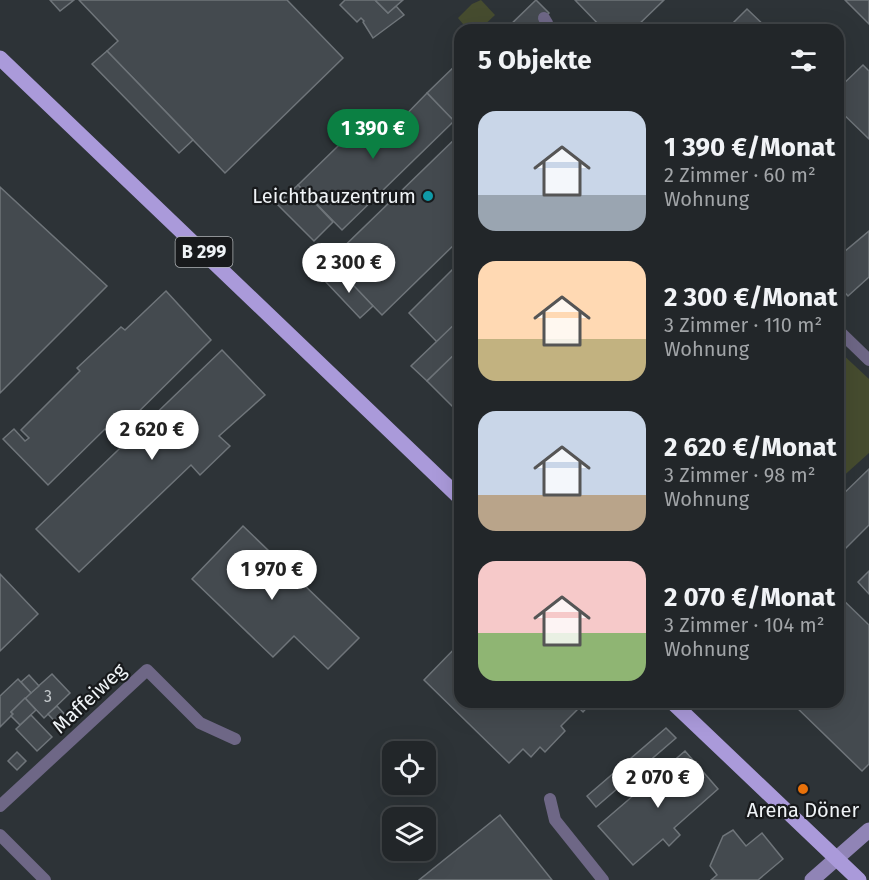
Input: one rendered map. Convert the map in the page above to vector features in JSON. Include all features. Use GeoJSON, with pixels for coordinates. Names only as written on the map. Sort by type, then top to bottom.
{"type":"FeatureCollection","features":[{"type":"Feature","properties":{"kind":"main road","name":"B 299"},"geometry":{"type":"LineString","coordinates":[[0,58],[454,492]]}},
{"type":"Feature","properties":{"kind":"main road"},"geometry":{"type":"LineString","coordinates":[[678,708],[859,880]]}},
{"type":"Feature","properties":{"kind":"street"},"geometry":{"type":"LineString","coordinates":[[844,336],[869,360]]}},
{"type":"Feature","properties":{"kind":"street","name":"Maffeiweg"},"geometry":{"type":"LineString","coordinates":[[0,806],[147,670],[200,723],[235,739]]}},
{"type":"Feature","properties":{"kind":"street"},"geometry":{"type":"LineString","coordinates":[[550,800],[555,820],[603,880]]}},
{"type":"Feature","properties":{"kind":"street"},"geometry":{"type":"LineString","coordinates":[[813,880],[869,831]]}},
{"type":"Feature","properties":{"kind":"street"},"geometry":{"type":"LineString","coordinates":[[0,835],[45,880]]}},
{"type":"Feature","properties":{"kind":"green space"},"geometry":{"type":"Polygon","coordinates":[[[481,0],[495,15],[485,24],[463,24],[458,18],[472,4],[481,0]]]}},
{"type":"Feature","properties":{"kind":"green space"},"geometry":{"type":"Polygon","coordinates":[[[844,356],[869,379],[869,453],[844,476],[844,356]]]}},
{"type":"Feature","properties":{"kind":"building"},"geometry":{"type":"Polygon","coordinates":[[[50,0],[74,0],[60,11],[50,0]]]}},
{"type":"Feature","properties":{"kind":"building"},"geometry":{"type":"Polygon","coordinates":[[[79,0],[287,0],[343,58],[225,173],[107,51],[118,41],[79,0]]]}},
{"type":"Feature","properties":{"kind":"building"},"geometry":{"type":"Polygon","coordinates":[[[345,0],[375,0],[388,13],[396,6],[404,15],[373,38],[361,18],[357,22],[340,5],[345,0]]]}},
{"type":"Feature","properties":{"kind":"building"},"geometry":{"type":"Polygon","coordinates":[[[375,0],[403,0],[388,13],[375,0]]]}},
{"type":"Feature","properties":{"kind":"building"},"geometry":{"type":"Polygon","coordinates":[[[536,0],[549,13],[538,24],[511,24],[536,0]]]}},
{"type":"Feature","properties":{"kind":"building"},"geometry":{"type":"Polygon","coordinates":[[[575,0],[664,0],[639,24],[598,24],[575,0]]]}},
{"type":"Feature","properties":{"kind":"building"},"geometry":{"type":"Polygon","coordinates":[[[845,0],[869,0],[869,24],[845,0]]]}},
{"type":"Feature","properties":{"kind":"building"},"geometry":{"type":"Polygon","coordinates":[[[747,9],[763,24],[732,24],[747,9]]]}},
{"type":"Feature","properties":{"kind":"building"},"geometry":{"type":"Polygon","coordinates":[[[107,51],[193,140],[179,153],[92,64],[107,51]]]}},
{"type":"Feature","properties":{"kind":"building"},"geometry":{"type":"Polygon","coordinates":[[[863,65],[869,71],[869,139],[844,115],[844,83],[863,65]]]}},
{"type":"Feature","properties":{"kind":"building"},"geometry":{"type":"Polygon","coordinates":[[[454,67],[454,121],[427,93],[454,67]]]}},
{"type":"Feature","properties":{"kind":"building"},"geometry":{"type":"Polygon","coordinates":[[[427,93],[454,121],[342,230],[298,185],[374,111],[392,129],[427,93]]]}},
{"type":"Feature","properties":{"kind":"building","name":"Leichtbauzentrum"},"geometry":{"type":"Polygon","coordinates":[[[454,140],[454,245],[382,315],[329,261],[454,140]]]}},
{"type":"Feature","properties":{"kind":"building"},"geometry":{"type":"Polygon","coordinates":[[[298,185],[333,222],[314,241],[277,204],[298,185]]]}},
{"type":"Feature","properties":{"kind":"building"},"geometry":{"type":"Polygon","coordinates":[[[0,187],[107,286],[0,393],[0,187]]]}},
{"type":"Feature","properties":{"kind":"building"},"geometry":{"type":"Polygon","coordinates":[[[869,231],[869,277],[848,296],[844,292],[844,252],[869,231]]]}},
{"type":"Feature","properties":{"kind":"building"},"geometry":{"type":"Polygon","coordinates":[[[454,268],[454,325],[437,342],[409,313],[454,268]]]}},
{"type":"Feature","properties":{"kind":"building"},"geometry":{"type":"Polygon","coordinates":[[[339,270],[373,306],[360,318],[326,282],[339,270]]]}},
{"type":"Feature","properties":{"kind":"building"},"geometry":{"type":"Polygon","coordinates":[[[166,291],[211,340],[113,437],[105,429],[48,485],[3,439],[14,429],[25,441],[29,438],[21,430],[80,371],[77,368],[121,327],[125,330],[166,291]]]}},
{"type":"Feature","properties":{"kind":"building"},"geometry":{"type":"Polygon","coordinates":[[[454,325],[454,355],[427,381],[411,366],[454,325]]]}},
{"type":"Feature","properties":{"kind":"building"},"geometry":{"type":"Polygon","coordinates":[[[222,350],[265,395],[219,436],[230,446],[200,475],[191,465],[79,572],[36,529],[222,350]]]}},
{"type":"Feature","properties":{"kind":"building"},"geometry":{"type":"Polygon","coordinates":[[[454,355],[454,408],[427,381],[454,355]]]}},
{"type":"Feature","properties":{"kind":"building"},"geometry":{"type":"Polygon","coordinates":[[[869,469],[869,525],[844,550],[844,493],[869,469]]]}},
{"type":"Feature","properties":{"kind":"building"},"geometry":{"type":"Polygon","coordinates":[[[243,526],[359,638],[328,669],[294,636],[273,657],[192,579],[243,526]]]}},
{"type":"Feature","properties":{"kind":"building"},"geometry":{"type":"Polygon","coordinates":[[[869,571],[869,594],[858,582],[869,571]]]}},
{"type":"Feature","properties":{"kind":"building"},"geometry":{"type":"Polygon","coordinates":[[[0,574],[38,614],[0,651],[0,574]]]}},
{"type":"Feature","properties":{"kind":"building"},"geometry":{"type":"Polygon","coordinates":[[[844,601],[869,625],[869,764],[862,771],[797,708],[844,708],[844,601]]]}},
{"type":"Feature","properties":{"kind":"building"},"geometry":{"type":"Polygon","coordinates":[[[454,649],[454,708],[579,708],[561,726],[565,731],[545,752],[540,747],[531,757],[523,749],[509,763],[424,680],[454,649]]]}},
{"type":"Feature","properties":{"kind":"building"},"geometry":{"type":"Polygon","coordinates":[[[52,674],[70,693],[44,718],[25,698],[52,674]]]}},
{"type":"Feature","properties":{"kind":"building"},"geometry":{"type":"Polygon","coordinates":[[[29,675],[39,686],[31,693],[21,682],[29,675]]]}},
{"type":"Feature","properties":{"kind":"building"},"geometry":{"type":"Polygon","coordinates":[[[18,679],[31,693],[11,712],[13,714],[0,727],[0,696],[18,679]]]}},
{"type":"Feature","properties":{"kind":"building"},"geometry":{"type":"Polygon","coordinates":[[[25,698],[36,710],[20,725],[11,716],[13,714],[11,712],[25,698]]]}},
{"type":"Feature","properties":{"kind":"building"},"geometry":{"type":"Polygon","coordinates":[[[57,706],[69,719],[60,727],[48,714],[57,706]]]}},
{"type":"Feature","properties":{"kind":"building"},"geometry":{"type":"Polygon","coordinates":[[[31,715],[52,737],[37,751],[16,729],[31,715]]]}},
{"type":"Feature","properties":{"kind":"building"},"geometry":{"type":"Polygon","coordinates":[[[666,728],[676,738],[596,807],[587,796],[666,728]]]}},
{"type":"Feature","properties":{"kind":"building"},"geometry":{"type":"Polygon","coordinates":[[[685,751],[718,789],[674,828],[680,835],[669,846],[663,839],[633,865],[598,826],[685,751]]]}},
{"type":"Feature","properties":{"kind":"building"},"geometry":{"type":"Polygon","coordinates":[[[17,752],[26,761],[17,770],[8,761],[17,752]]]}},
{"type":"Feature","properties":{"kind":"building"},"geometry":{"type":"Polygon","coordinates":[[[500,815],[552,880],[419,880],[500,815]]]}},
{"type":"Feature","properties":{"kind":"building"},"geometry":{"type":"Polygon","coordinates":[[[733,830],[746,846],[762,833],[783,859],[758,880],[711,880],[717,875],[710,866],[723,836],[733,830]]]}},
{"type":"Feature","properties":{"kind":"place","name":"Leichtbauzentrum"},"geometry":{"type":"Point","coordinates":[428,196]}},
{"type":"Feature","properties":{"kind":"place","name":"Arena Döner"},"geometry":{"type":"Point","coordinates":[803,789]}}]}
